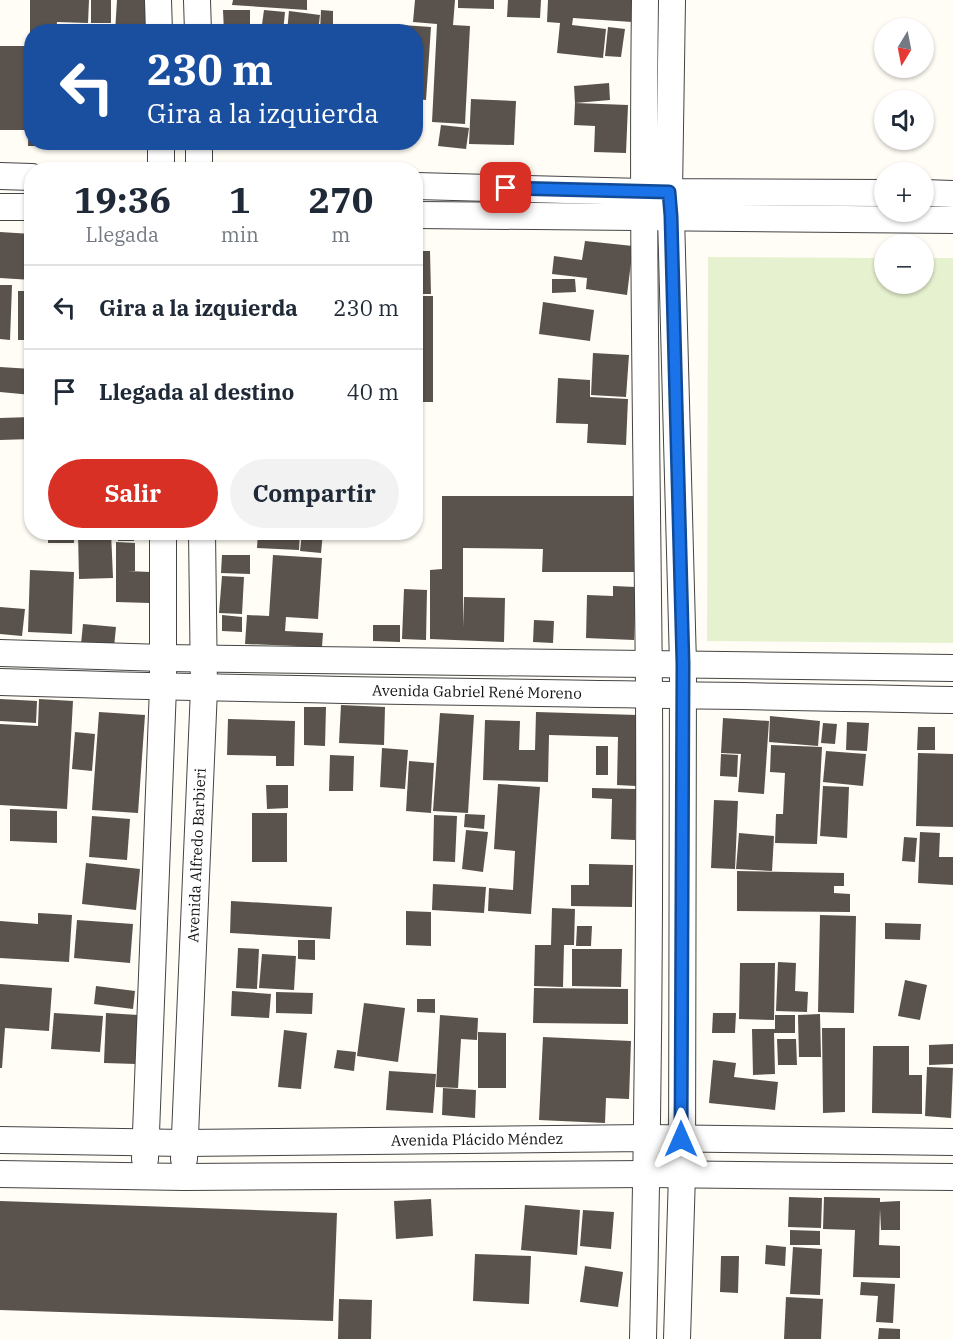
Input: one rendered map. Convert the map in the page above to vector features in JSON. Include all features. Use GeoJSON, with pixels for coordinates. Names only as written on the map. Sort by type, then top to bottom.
{"type":"FeatureCollection","features":[{"type":"Feature","properties":{"kind":"street"},"geometry":{"type":"LineString","coordinates":[[158,0],[159,24]]}},
{"type":"Feature","properties":{"kind":"street"},"geometry":{"type":"LineString","coordinates":[[198,0],[198,24]]}},
{"type":"Feature","properties":{"kind":"street"},"geometry":{"type":"LineString","coordinates":[[643,1339],[647,1174],[649,694],[643,192],[645,0]]}},
{"type":"Feature","properties":{"kind":"street"},"geometry":{"type":"LineString","coordinates":[[672,0],[670,204],[683,664],[682,1174],[677,1339]]}},
{"type":"Feature","properties":{"kind":"street"},"geometry":{"type":"LineString","coordinates":[[0,176],[24,177]]}},
{"type":"Feature","properties":{"kind":"street"},"geometry":{"type":"LineString","coordinates":[[423,186],[643,192],[670,204],[953,220]]}},
{"type":"Feature","properties":{"kind":"street"},"geometry":{"type":"LineString","coordinates":[[423,215],[645,218],[670,204],[874,194]]}},
{"type":"Feature","properties":{"kind":"street"},"geometry":{"type":"LineString","coordinates":[[934,194],[953,194]]}},
{"type":"Feature","properties":{"kind":"street"},"geometry":{"type":"LineString","coordinates":[[0,207],[24,207]]}},
{"type":"Feature","properties":{"kind":"street"},"geometry":{"type":"LineString","coordinates":[[145,1176],[164,658],[163,540]]}},
{"type":"Feature","properties":{"kind":"street","name":"Avenida Alfredo Barbieri"},"geometry":{"type":"LineString","coordinates":[[184,1177],[204,688],[202,540]]}},
{"type":"Feature","properties":{"kind":"street","name":"Avenida Gabriel René Moreno"},"geometry":{"type":"LineString","coordinates":[[0,653],[164,658],[953,668]]}},
{"type":"Feature","properties":{"kind":"street","name":"Avenida Gabriel René Moreno"},"geometry":{"type":"LineString","coordinates":[[0,682],[204,688],[953,700]]}},
{"type":"Feature","properties":{"kind":"street","name":"Avenida Plácido Méndez"},"geometry":{"type":"LineString","coordinates":[[0,1140],[184,1143],[647,1138],[953,1142]]}},
{"type":"Feature","properties":{"kind":"street"},"geometry":{"type":"LineString","coordinates":[[0,1174],[184,1177],[682,1174],[953,1177]]}},
{"type":"Feature","properties":{"kind":"green space"},"geometry":{"type":"Polygon","coordinates":[[[708,257],[874,258],[874,294],[934,294],[934,258],[953,258],[953,643],[707,641],[708,257]]]}},
{"type":"Feature","properties":{"kind":"building"},"geometry":{"type":"Polygon","coordinates":[[[30,0],[89,0],[88,23],[30,24],[30,0]]]}},
{"type":"Feature","properties":{"kind":"building"},"geometry":{"type":"Polygon","coordinates":[[[91,0],[111,0],[111,23],[91,23],[91,0]]]}},
{"type":"Feature","properties":{"kind":"building"},"geometry":{"type":"Polygon","coordinates":[[[117,0],[153,0],[152,24],[116,24],[117,0]]]}},
{"type":"Feature","properties":{"kind":"building"},"geometry":{"type":"Polygon","coordinates":[[[233,0],[307,0],[307,10],[232,5],[233,0]]]}},
{"type":"Feature","properties":{"kind":"building"},"geometry":{"type":"Polygon","coordinates":[[[415,0],[455,0],[453,25],[470,26],[465,124],[432,122],[437,24],[413,22],[415,0]]]}},
{"type":"Feature","properties":{"kind":"building"},"geometry":{"type":"Polygon","coordinates":[[[458,0],[494,0],[494,9],[458,8],[458,0]]]}},
{"type":"Feature","properties":{"kind":"building"},"geometry":{"type":"Polygon","coordinates":[[[508,0],[541,0],[540,18],[507,17],[508,0]]]}},
{"type":"Feature","properties":{"kind":"building"},"geometry":{"type":"Polygon","coordinates":[[[548,0],[634,0],[632,22],[573,18],[572,25],[606,29],[603,58],[557,53],[560,23],[547,22],[548,0]]]}},
{"type":"Feature","properties":{"kind":"building"},"geometry":{"type":"Polygon","coordinates":[[[223,10],[250,10],[250,24],[224,24],[223,10]]]}},
{"type":"Feature","properties":{"kind":"building"},"geometry":{"type":"Polygon","coordinates":[[[264,10],[285,12],[284,24],[262,24],[264,10]]]}},
{"type":"Feature","properties":{"kind":"building"},"geometry":{"type":"Polygon","coordinates":[[[321,10],[333,11],[333,24],[320,24],[321,10]]]}},
{"type":"Feature","properties":{"kind":"building"},"geometry":{"type":"Polygon","coordinates":[[[289,11],[320,15],[319,24],[288,24],[289,11]]]}},
{"type":"Feature","properties":{"kind":"building"},"geometry":{"type":"Polygon","coordinates":[[[423,26],[431,27],[426,100],[423,100],[423,26]]]}},
{"type":"Feature","properties":{"kind":"building"},"geometry":{"type":"Polygon","coordinates":[[[608,27],[625,29],[621,57],[605,56],[608,27]]]}},
{"type":"Feature","properties":{"kind":"building"},"geometry":{"type":"Polygon","coordinates":[[[0,46],[24,46],[24,130],[0,130],[0,46]]]}},
{"type":"Feature","properties":{"kind":"building"},"geometry":{"type":"Polygon","coordinates":[[[609,83],[610,100],[575,103],[574,86],[609,83]]]}},
{"type":"Feature","properties":{"kind":"building"},"geometry":{"type":"Polygon","coordinates":[[[471,99],[516,101],[514,145],[469,144],[471,99]]]}},
{"type":"Feature","properties":{"kind":"building"},"geometry":{"type":"Polygon","coordinates":[[[575,103],[628,105],[626,153],[594,152],[595,126],[574,125],[575,103]]]}},
{"type":"Feature","properties":{"kind":"building"},"geometry":{"type":"Polygon","coordinates":[[[441,125],[469,128],[466,149],[438,146],[441,125]]]}},
{"type":"Feature","properties":{"kind":"building"},"geometry":{"type":"Polygon","coordinates":[[[0,232],[24,234],[24,280],[0,278],[0,232]]]}},
{"type":"Feature","properties":{"kind":"building"},"geometry":{"type":"Polygon","coordinates":[[[585,241],[633,246],[627,295],[586,289],[587,278],[552,274],[554,256],[582,260],[585,241]]]}},
{"type":"Feature","properties":{"kind":"building"},"geometry":{"type":"Polygon","coordinates":[[[423,251],[430,251],[431,294],[423,294],[423,251]]]}},
{"type":"Feature","properties":{"kind":"building"},"geometry":{"type":"Polygon","coordinates":[[[552,279],[575,279],[576,292],[552,293],[552,279]]]}},
{"type":"Feature","properties":{"kind":"building"},"geometry":{"type":"Polygon","coordinates":[[[0,285],[12,285],[10,340],[0,339],[0,285]]]}},
{"type":"Feature","properties":{"kind":"building"},"geometry":{"type":"Polygon","coordinates":[[[18,291],[24,291],[24,340],[18,340],[18,291]]]}},
{"type":"Feature","properties":{"kind":"building"},"geometry":{"type":"Polygon","coordinates":[[[423,296],[433,296],[433,402],[423,402],[423,296]]]}},
{"type":"Feature","properties":{"kind":"building"},"geometry":{"type":"Polygon","coordinates":[[[543,302],[594,310],[590,341],[539,334],[543,302]]]}},
{"type":"Feature","properties":{"kind":"building"},"geometry":{"type":"Polygon","coordinates":[[[593,353],[629,355],[626,397],[591,395],[593,353]]]}},
{"type":"Feature","properties":{"kind":"building"},"geometry":{"type":"Polygon","coordinates":[[[0,367],[24,368],[24,394],[0,392],[0,367]]]}},
{"type":"Feature","properties":{"kind":"building"},"geometry":{"type":"Polygon","coordinates":[[[558,378],[590,380],[590,397],[628,399],[626,445],[587,443],[588,424],[556,423],[558,378]]]}},
{"type":"Feature","properties":{"kind":"building"},"geometry":{"type":"Polygon","coordinates":[[[24,417],[24,439],[0,440],[0,418],[24,417]]]}},
{"type":"Feature","properties":{"kind":"building"},"geometry":{"type":"Polygon","coordinates":[[[442,496],[639,496],[639,572],[542,572],[543,549],[463,548],[463,627],[464,597],[505,598],[504,642],[430,639],[430,570],[442,569],[442,496]]]}},
{"type":"Feature","properties":{"kind":"building"},"geometry":{"type":"Polygon","coordinates":[[[48,540],[74,540],[74,543],[48,543],[48,540]]]}},
{"type":"Feature","properties":{"kind":"building"},"geometry":{"type":"Polygon","coordinates":[[[78,540],[111,540],[113,578],[79,579],[78,540]]]}},
{"type":"Feature","properties":{"kind":"building"},"geometry":{"type":"Polygon","coordinates":[[[258,540],[300,540],[299,550],[257,548],[258,540]]]}},
{"type":"Feature","properties":{"kind":"building"},"geometry":{"type":"Polygon","coordinates":[[[301,540],[322,540],[321,553],[300,551],[301,540]]]}},
{"type":"Feature","properties":{"kind":"building"},"geometry":{"type":"Polygon","coordinates":[[[116,542],[135,543],[135,571],[128,571],[150,572],[149,603],[116,602],[116,542]]]}},
{"type":"Feature","properties":{"kind":"building"},"geometry":{"type":"Polygon","coordinates":[[[222,555],[250,555],[250,574],[221,573],[222,555]]]}},
{"type":"Feature","properties":{"kind":"building"},"geometry":{"type":"Polygon","coordinates":[[[273,555],[322,558],[318,619],[286,617],[285,631],[323,633],[322,647],[245,644],[247,615],[269,616],[273,555]]]}},
{"type":"Feature","properties":{"kind":"building"},"geometry":{"type":"Polygon","coordinates":[[[30,570],[74,572],[72,634],[28,632],[30,570]]]}},
{"type":"Feature","properties":{"kind":"building"},"geometry":{"type":"Polygon","coordinates":[[[222,576],[244,577],[242,614],[219,613],[222,576]]]}},
{"type":"Feature","properties":{"kind":"building"},"geometry":{"type":"Polygon","coordinates":[[[613,586],[636,587],[634,640],[586,638],[587,595],[613,596],[613,586]]]}},
{"type":"Feature","properties":{"kind":"building"},"geometry":{"type":"Polygon","coordinates":[[[404,589],[427,590],[426,640],[402,639],[404,589]]]}},
{"type":"Feature","properties":{"kind":"building"},"geometry":{"type":"Polygon","coordinates":[[[0,607],[25,609],[22,636],[0,634],[0,607]]]}},
{"type":"Feature","properties":{"kind":"building"},"geometry":{"type":"Polygon","coordinates":[[[222,615],[242,617],[242,632],[222,631],[222,615]]]}},
{"type":"Feature","properties":{"kind":"building"},"geometry":{"type":"Polygon","coordinates":[[[534,620],[554,621],[553,643],[533,642],[534,620]]]}},
{"type":"Feature","properties":{"kind":"building"},"geometry":{"type":"Polygon","coordinates":[[[83,624],[116,627],[114,647],[81,644],[83,624]]]}},
{"type":"Feature","properties":{"kind":"building"},"geometry":{"type":"Polygon","coordinates":[[[373,625],[400,625],[400,642],[373,641],[373,625]]]}},
{"type":"Feature","properties":{"kind":"building"},"geometry":{"type":"Polygon","coordinates":[[[0,699],[37,701],[36,723],[0,721],[0,699]]]}},
{"type":"Feature","properties":{"kind":"building"},"geometry":{"type":"Polygon","coordinates":[[[39,699],[73,701],[67,809],[0,805],[0,724],[38,726],[39,699]]]}},
{"type":"Feature","properties":{"kind":"building"},"geometry":{"type":"Polygon","coordinates":[[[341,705],[385,707],[384,745],[339,743],[341,705]]]}},
{"type":"Feature","properties":{"kind":"building"},"geometry":{"type":"Polygon","coordinates":[[[304,707],[326,707],[325,746],[304,745],[304,707]]]}},
{"type":"Feature","properties":{"kind":"building"},"geometry":{"type":"Polygon","coordinates":[[[99,712],[145,715],[138,813],[92,810],[99,712]]]}},
{"type":"Feature","properties":{"kind":"building"},"geometry":{"type":"Polygon","coordinates":[[[536,712],[638,715],[636,786],[617,785],[618,737],[549,735],[548,782],[483,780],[485,720],[520,721],[519,750],[535,750],[536,712]]]}},
{"type":"Feature","properties":{"kind":"building"},"geometry":{"type":"Polygon","coordinates":[[[440,713],[474,715],[468,813],[433,811],[440,713]]]}},
{"type":"Feature","properties":{"kind":"building"},"geometry":{"type":"Polygon","coordinates":[[[770,716],[820,721],[818,746],[769,742],[770,716]]]}},
{"type":"Feature","properties":{"kind":"building"},"geometry":{"type":"Polygon","coordinates":[[[723,718],[769,721],[764,794],[738,792],[741,754],[721,753],[723,718]]]}},
{"type":"Feature","properties":{"kind":"building"},"geometry":{"type":"Polygon","coordinates":[[[228,719],[295,721],[294,766],[276,766],[276,756],[227,755],[228,719]]]}},
{"type":"Feature","properties":{"kind":"building"},"geometry":{"type":"Polygon","coordinates":[[[847,722],[869,723],[867,751],[846,750],[847,722]]]}},
{"type":"Feature","properties":{"kind":"building"},"geometry":{"type":"Polygon","coordinates":[[[823,723],[837,724],[835,744],[821,743],[823,723]]]}},
{"type":"Feature","properties":{"kind":"building"},"geometry":{"type":"Polygon","coordinates":[[[918,727],[935,727],[935,750],[917,750],[918,727]]]}},
{"type":"Feature","properties":{"kind":"building"},"geometry":{"type":"Polygon","coordinates":[[[75,732],[95,734],[92,771],[72,769],[75,732]]]}},
{"type":"Feature","properties":{"kind":"building"},"geometry":{"type":"Polygon","coordinates":[[[771,745],[822,747],[817,844],[775,843],[776,814],[783,814],[785,773],[770,772],[771,745]]]}},
{"type":"Feature","properties":{"kind":"building"},"geometry":{"type":"Polygon","coordinates":[[[596,746],[608,746],[608,775],[596,775],[596,746]]]}},
{"type":"Feature","properties":{"kind":"building"},"geometry":{"type":"Polygon","coordinates":[[[382,748],[408,750],[405,789],[380,787],[382,748]]]}},
{"type":"Feature","properties":{"kind":"building"},"geometry":{"type":"Polygon","coordinates":[[[826,751],[866,754],[863,786],[823,782],[826,751]]]}},
{"type":"Feature","properties":{"kind":"building"},"geometry":{"type":"Polygon","coordinates":[[[918,753],[953,754],[953,827],[916,826],[918,753]]]}},
{"type":"Feature","properties":{"kind":"building"},"geometry":{"type":"Polygon","coordinates":[[[721,754],[738,755],[737,777],[720,776],[721,754]]]}},
{"type":"Feature","properties":{"kind":"building"},"geometry":{"type":"Polygon","coordinates":[[[330,755],[354,756],[353,791],[329,791],[330,755]]]}},
{"type":"Feature","properties":{"kind":"building"},"geometry":{"type":"Polygon","coordinates":[[[409,761],[434,763],[431,813],[406,811],[409,761]]]}},
{"type":"Feature","properties":{"kind":"building"},"geometry":{"type":"Polygon","coordinates":[[[498,784],[540,787],[531,914],[488,911],[489,888],[513,890],[515,851],[494,849],[498,784]]]}},
{"type":"Feature","properties":{"kind":"building"},"geometry":{"type":"Polygon","coordinates":[[[266,785],[288,785],[288,808],[267,809],[266,785]]]}},
{"type":"Feature","properties":{"kind":"building"},"geometry":{"type":"Polygon","coordinates":[[[823,786],[849,787],[847,838],[820,836],[823,786]]]}},
{"type":"Feature","properties":{"kind":"building"},"geometry":{"type":"Polygon","coordinates":[[[592,788],[636,789],[635,840],[611,839],[612,799],[592,798],[592,788]]]}},
{"type":"Feature","properties":{"kind":"building"},"geometry":{"type":"Polygon","coordinates":[[[714,800],[738,801],[735,869],[711,868],[714,800]]]}},
{"type":"Feature","properties":{"kind":"building"},"geometry":{"type":"Polygon","coordinates":[[[10,809],[57,811],[57,843],[10,841],[10,809]]]}},
{"type":"Feature","properties":{"kind":"building"},"geometry":{"type":"Polygon","coordinates":[[[252,813],[287,813],[287,862],[252,862],[252,813]]]}},
{"type":"Feature","properties":{"kind":"building"},"geometry":{"type":"Polygon","coordinates":[[[465,814],[485,815],[484,829],[464,827],[465,814]]]}},
{"type":"Feature","properties":{"kind":"building"},"geometry":{"type":"Polygon","coordinates":[[[434,815],[457,816],[455,862],[433,861],[434,815]]]}},
{"type":"Feature","properties":{"kind":"building"},"geometry":{"type":"Polygon","coordinates":[[[92,816],[130,819],[127,860],[89,857],[92,816]]]}},
{"type":"Feature","properties":{"kind":"building"},"geometry":{"type":"Polygon","coordinates":[[[466,830],[488,832],[483,872],[462,869],[466,830]]]}},
{"type":"Feature","properties":{"kind":"building"},"geometry":{"type":"Polygon","coordinates":[[[920,832],[940,833],[939,857],[953,857],[953,885],[918,883],[920,832]]]}},
{"type":"Feature","properties":{"kind":"building"},"geometry":{"type":"Polygon","coordinates":[[[739,833],[774,836],[772,871],[736,869],[739,833]]]}},
{"type":"Feature","properties":{"kind":"building"},"geometry":{"type":"Polygon","coordinates":[[[904,837],[917,838],[915,862],[902,861],[904,837]]]}},
{"type":"Feature","properties":{"kind":"building"},"geometry":{"type":"Polygon","coordinates":[[[86,863],[140,869],[136,910],[82,904],[86,863]]]}},
{"type":"Feature","properties":{"kind":"building"},"geometry":{"type":"Polygon","coordinates":[[[589,864],[633,865],[632,907],[571,906],[571,885],[589,885],[589,864]]]}},
{"type":"Feature","properties":{"kind":"building"},"geometry":{"type":"Polygon","coordinates":[[[737,871],[844,873],[844,886],[834,886],[834,893],[850,894],[850,912],[737,911],[737,871]]]}},
{"type":"Feature","properties":{"kind":"building"},"geometry":{"type":"Polygon","coordinates":[[[433,884],[486,887],[484,913],[432,910],[433,884]]]}},
{"type":"Feature","properties":{"kind":"building"},"geometry":{"type":"Polygon","coordinates":[[[231,901],[332,907],[330,939],[230,933],[231,901]]]}},
{"type":"Feature","properties":{"kind":"building"},"geometry":{"type":"Polygon","coordinates":[[[552,908],[575,909],[574,945],[564,945],[563,987],[534,986],[535,945],[551,945],[552,908]]]}},
{"type":"Feature","properties":{"kind":"building"},"geometry":{"type":"Polygon","coordinates":[[[406,911],[431,912],[431,946],[406,945],[406,911]]]}},
{"type":"Feature","properties":{"kind":"building"},"geometry":{"type":"Polygon","coordinates":[[[38,913],[72,915],[69,962],[0,958],[0,921],[38,924],[38,913]]]}},
{"type":"Feature","properties":{"kind":"building"},"geometry":{"type":"Polygon","coordinates":[[[820,915],[856,916],[854,1013],[818,1012],[820,915]]]}},
{"type":"Feature","properties":{"kind":"building"},"geometry":{"type":"Polygon","coordinates":[[[77,920],[133,924],[130,963],[74,958],[77,920]]]}},
{"type":"Feature","properties":{"kind":"building"},"geometry":{"type":"Polygon","coordinates":[[[885,923],[921,924],[920,940],[885,939],[885,923]]]}},
{"type":"Feature","properties":{"kind":"building"},"geometry":{"type":"Polygon","coordinates":[[[577,926],[592,926],[591,946],[576,946],[577,926]]]}},
{"type":"Feature","properties":{"kind":"building"},"geometry":{"type":"Polygon","coordinates":[[[298,940],[315,940],[315,960],[298,959],[298,940]]]}},
{"type":"Feature","properties":{"kind":"building"},"geometry":{"type":"Polygon","coordinates":[[[238,948],[259,949],[257,989],[236,988],[238,948]]]}},
{"type":"Feature","properties":{"kind":"building"},"geometry":{"type":"Polygon","coordinates":[[[572,949],[622,949],[621,987],[572,986],[572,949]]]}},
{"type":"Feature","properties":{"kind":"building"},"geometry":{"type":"Polygon","coordinates":[[[262,954],[296,956],[294,990],[259,988],[262,954]]]}},
{"type":"Feature","properties":{"kind":"building"},"geometry":{"type":"Polygon","coordinates":[[[778,962],[796,963],[795,991],[808,992],[807,1012],[776,1011],[778,962]]]}},
{"type":"Feature","properties":{"kind":"building"},"geometry":{"type":"Polygon","coordinates":[[[740,963],[775,963],[774,1020],[739,1019],[740,963]]]}},
{"type":"Feature","properties":{"kind":"building"},"geometry":{"type":"Polygon","coordinates":[[[905,980],[927,985],[920,1020],[898,1016],[905,980]]]}},
{"type":"Feature","properties":{"kind":"building"},"geometry":{"type":"Polygon","coordinates":[[[0,984],[52,988],[49,1031],[5,1028],[2,1068],[0,1068],[0,984]]]}},
{"type":"Feature","properties":{"kind":"building"},"geometry":{"type":"Polygon","coordinates":[[[96,986],[135,991],[133,1009],[94,1004],[96,986]]]}},
{"type":"Feature","properties":{"kind":"building"},"geometry":{"type":"Polygon","coordinates":[[[534,988],[628,989],[628,1024],[533,1023],[534,988]]]}},
{"type":"Feature","properties":{"kind":"building"},"geometry":{"type":"Polygon","coordinates":[[[232,991],[271,994],[269,1018],[231,1016],[232,991]]]}},
{"type":"Feature","properties":{"kind":"building"},"geometry":{"type":"Polygon","coordinates":[[[276,992],[313,993],[312,1014],[276,1013],[276,992]]]}},
{"type":"Feature","properties":{"kind":"building"},"geometry":{"type":"Polygon","coordinates":[[[417,999],[435,999],[435,1013],[417,1012],[417,999]]]}},
{"type":"Feature","properties":{"kind":"building"},"geometry":{"type":"Polygon","coordinates":[[[364,1003],[405,1008],[398,1062],[357,1056],[364,1003]]]}},
{"type":"Feature","properties":{"kind":"building"},"geometry":{"type":"Polygon","coordinates":[[[54,1013],[103,1016],[100,1052],[51,1049],[54,1013]]]}},
{"type":"Feature","properties":{"kind":"building"},"geometry":{"type":"Polygon","coordinates":[[[106,1013],[138,1015],[136,1064],[104,1063],[106,1013]]]}},
{"type":"Feature","properties":{"kind":"building"},"geometry":{"type":"Polygon","coordinates":[[[713,1013],[736,1013],[735,1033],[712,1033],[713,1013]]]}},
{"type":"Feature","properties":{"kind":"building"},"geometry":{"type":"Polygon","coordinates":[[[820,1014],[821,1057],[799,1057],[798,1015],[820,1014]]]}},
{"type":"Feature","properties":{"kind":"building"},"geometry":{"type":"Polygon","coordinates":[[[440,1015],[478,1018],[477,1040],[461,1039],[458,1088],[436,1087],[440,1015]]]}},
{"type":"Feature","properties":{"kind":"building"},"geometry":{"type":"Polygon","coordinates":[[[775,1015],[795,1015],[795,1033],[774,1033],[775,1074],[753,1075],[752,1029],[775,1029],[775,1015]]]}},
{"type":"Feature","properties":{"kind":"building"},"geometry":{"type":"Polygon","coordinates":[[[822,1028],[845,1028],[845,1112],[823,1113],[822,1028]]]}},
{"type":"Feature","properties":{"kind":"building"},"geometry":{"type":"Polygon","coordinates":[[[284,1030],[307,1033],[301,1089],[278,1087],[284,1030]]]}},
{"type":"Feature","properties":{"kind":"building"},"geometry":{"type":"Polygon","coordinates":[[[478,1032],[506,1033],[506,1088],[478,1088],[478,1032]]]}},
{"type":"Feature","properties":{"kind":"building"},"geometry":{"type":"Polygon","coordinates":[[[543,1037],[631,1041],[629,1099],[606,1098],[605,1123],[539,1120],[543,1037]]]}},
{"type":"Feature","properties":{"kind":"building"},"geometry":{"type":"Polygon","coordinates":[[[777,1039],[796,1039],[797,1065],[778,1065],[777,1039]]]}},
{"type":"Feature","properties":{"kind":"building"},"geometry":{"type":"Polygon","coordinates":[[[953,1044],[953,1064],[929,1065],[929,1045],[953,1044]]]}},
{"type":"Feature","properties":{"kind":"building"},"geometry":{"type":"Polygon","coordinates":[[[873,1046],[909,1046],[909,1075],[922,1075],[922,1114],[872,1113],[873,1046]]]}},
{"type":"Feature","properties":{"kind":"building"},"geometry":{"type":"Polygon","coordinates":[[[337,1050],[356,1052],[354,1071],[334,1068],[337,1050]]]}},
{"type":"Feature","properties":{"kind":"building"},"geometry":{"type":"Polygon","coordinates":[[[713,1060],[736,1063],[734,1077],[778,1082],[775,1110],[709,1103],[713,1060]]]}},
{"type":"Feature","properties":{"kind":"building"},"geometry":{"type":"Polygon","coordinates":[[[927,1067],[953,1068],[951,1118],[925,1116],[927,1067]]]}},
{"type":"Feature","properties":{"kind":"building"},"geometry":{"type":"Polygon","coordinates":[[[389,1071],[436,1074],[433,1113],[386,1110],[389,1071]]]}},
{"type":"Feature","properties":{"kind":"building"},"geometry":{"type":"Polygon","coordinates":[[[443,1088],[476,1090],[475,1118],[442,1115],[443,1088]]]}},
{"type":"Feature","properties":{"kind":"building"},"geometry":{"type":"Polygon","coordinates":[[[789,1197],[822,1198],[821,1228],[788,1227],[789,1197]]]}},
{"type":"Feature","properties":{"kind":"building"},"geometry":{"type":"Polygon","coordinates":[[[824,1197],[880,1198],[880,1202],[900,1201],[900,1230],[881,1230],[880,1209],[879,1245],[900,1246],[900,1278],[853,1277],[855,1230],[823,1229],[824,1197]]]}},
{"type":"Feature","properties":{"kind":"building"},"geometry":{"type":"Polygon","coordinates":[[[431,1199],[433,1236],[396,1239],[394,1201],[431,1199]]]}},
{"type":"Feature","properties":{"kind":"building"},"geometry":{"type":"Polygon","coordinates":[[[0,1201],[337,1213],[333,1321],[0,1310],[0,1201]]]}},
{"type":"Feature","properties":{"kind":"building"},"geometry":{"type":"Polygon","coordinates":[[[525,1205],[580,1210],[577,1255],[521,1250],[525,1205]]]}},
{"type":"Feature","properties":{"kind":"building"},"geometry":{"type":"Polygon","coordinates":[[[583,1210],[614,1212],[611,1249],[580,1246],[583,1210]]]}},
{"type":"Feature","properties":{"kind":"building"},"geometry":{"type":"Polygon","coordinates":[[[790,1230],[820,1231],[820,1245],[790,1245],[790,1230]]]}},
{"type":"Feature","properties":{"kind":"building"},"geometry":{"type":"Polygon","coordinates":[[[766,1245],[786,1247],[785,1266],[765,1264],[766,1245]]]}},
{"type":"Feature","properties":{"kind":"building"},"geometry":{"type":"Polygon","coordinates":[[[793,1247],[822,1249],[820,1295],[790,1294],[793,1247]]]}},
{"type":"Feature","properties":{"kind":"building"},"geometry":{"type":"Polygon","coordinates":[[[475,1254],[531,1256],[529,1304],[473,1301],[475,1254]]]}},
{"type":"Feature","properties":{"kind":"building"},"geometry":{"type":"Polygon","coordinates":[[[721,1256],[739,1256],[738,1293],[720,1292],[721,1256]]]}},
{"type":"Feature","properties":{"kind":"building"},"geometry":{"type":"Polygon","coordinates":[[[585,1266],[623,1272],[618,1307],[580,1302],[585,1266]]]}},
{"type":"Feature","properties":{"kind":"building"},"geometry":{"type":"Polygon","coordinates":[[[861,1282],[895,1284],[893,1323],[876,1322],[878,1296],[860,1295],[861,1282]]]}},
{"type":"Feature","properties":{"kind":"building"},"geometry":{"type":"Polygon","coordinates":[[[786,1297],[823,1299],[821,1339],[784,1339],[786,1297]]]}},
{"type":"Feature","properties":{"kind":"building"},"geometry":{"type":"Polygon","coordinates":[[[339,1299],[372,1300],[371,1339],[338,1339],[339,1299]]]}},
{"type":"Feature","properties":{"kind":"building"},"geometry":{"type":"Polygon","coordinates":[[[879,1328],[900,1329],[900,1339],[878,1339],[879,1328]]]}},
{"type":"Feature","properties":{"kind":"route"},"geometry":{"type":"LineString","coordinates":[[506,188],[669,192],[683,664],[681,1139]]}}]}
